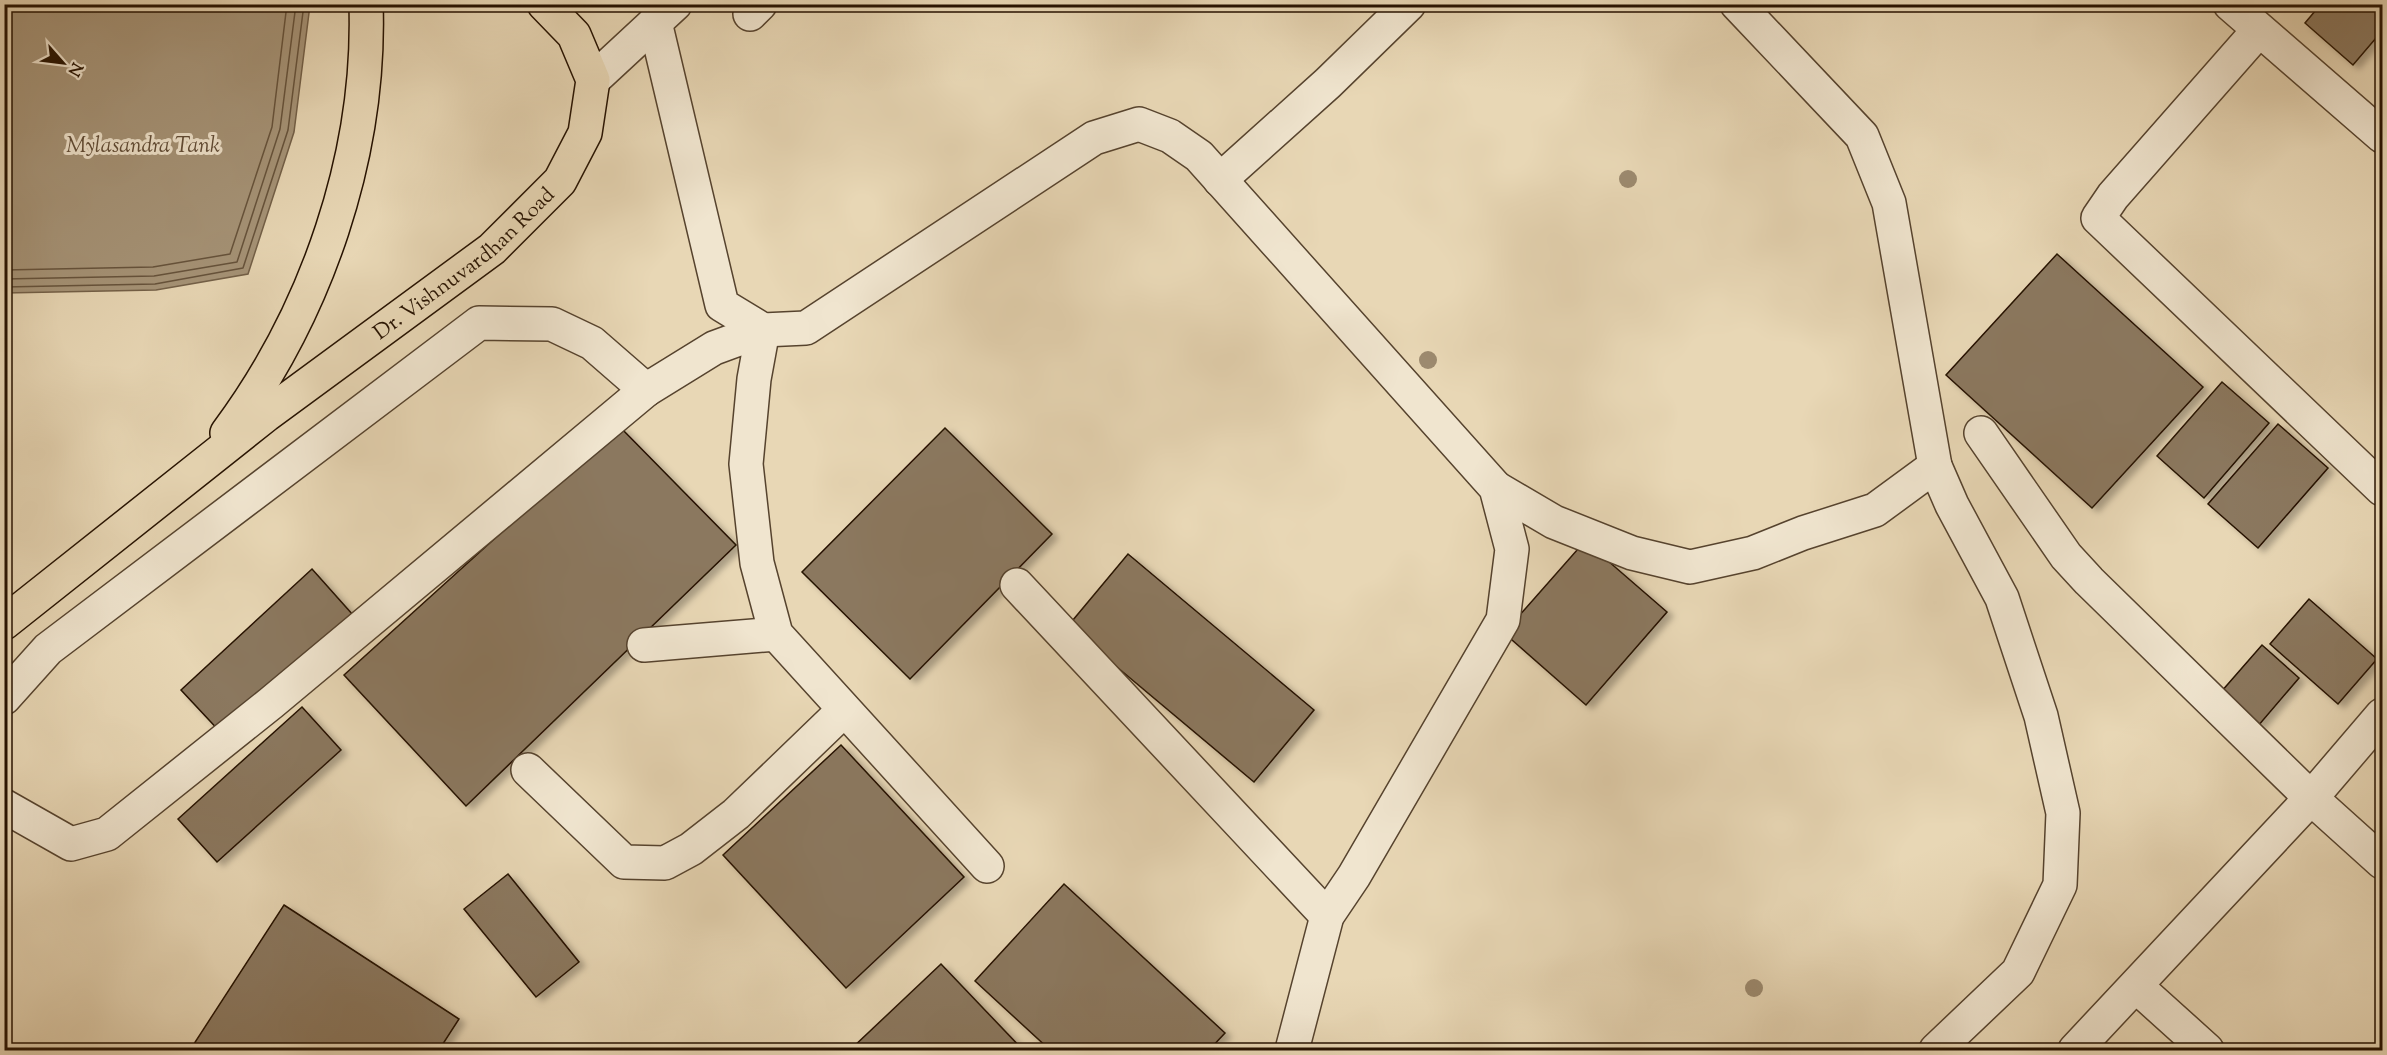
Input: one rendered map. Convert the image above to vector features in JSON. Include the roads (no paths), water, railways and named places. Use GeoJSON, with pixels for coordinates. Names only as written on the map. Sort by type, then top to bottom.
{"type":"FeatureCollection","features":[{"type":"Feature","properties":{"kind":"main road","name":"Dr. Vishnuvardhan Road"},"geometry":{"type":"LineString","coordinates":[[205,463],[240,415],[272,364],[300,311],[322,255],[341,198],[355,140],[363,78],[366,4]]}},
{"type":"Feature","properties":{"kind":"main road"},"geometry":{"type":"LineString","coordinates":[[544,4],[574,36],[593,80]]}},
{"type":"Feature","properties":{"kind":"main road","name":"Dr. Vishnuvardhan Road"},"geometry":{"type":"LineString","coordinates":[[4,623],[266,414],[492,249],[560,181],[585,133],[593,80]]}},
{"type":"Feature","properties":{"kind":"street"},"geometry":{"type":"LineString","coordinates":[[1220,180],[1328,83],[1409,4]]}},
{"type":"Feature","properties":{"kind":"street"},"geometry":{"type":"LineString","coordinates":[[1737,4],[1862,136],[1889,203],[1935,465],[1952,505],[2002,598],[2041,716],[2063,813],[2060,885],[2018,972],[1936,1050]]}},
{"type":"Feature","properties":{"kind":"street"},"geometry":{"type":"LineString","coordinates":[[2230,4],[2382,136]]}},
{"type":"Feature","properties":{"kind":"street"},"geometry":{"type":"LineString","coordinates":[[593,80],[665,13]]}},
{"type":"Feature","properties":{"kind":"street"},"geometry":{"type":"LineString","coordinates":[[665,13],[722,305],[763,330]]}},
{"type":"Feature","properties":{"kind":"street"},"geometry":{"type":"LineString","coordinates":[[2259,30],[2113,196],[2098,218],[2382,489]]}},
{"type":"Feature","properties":{"kind":"street"},"geometry":{"type":"LineString","coordinates":[[4,806],[71,844],[107,834],[272,703],[646,390],[714,348],[763,330],[807,328],[1094,138],[1139,124],[1170,136],[1199,156],[1496,488],[1554,522],[1632,553],[1690,567],[1753,553],[1803,533],[1875,510],[1935,465]]}},
{"type":"Feature","properties":{"kind":"street"},"geometry":{"type":"LineString","coordinates":[[4,698],[48,649],[479,323],[552,324],[592,343],[646,390]]}},
{"type":"Feature","properties":{"kind":"street"},"geometry":{"type":"LineString","coordinates":[[763,330],[754,379],[746,464],[757,563],[776,634],[987,867]]}},
{"type":"Feature","properties":{"kind":"street"},"geometry":{"type":"LineString","coordinates":[[1981,433],[2066,556],[2088,581],[2311,798],[2382,862]]}},
{"type":"Feature","properties":{"kind":"street"},"geometry":{"type":"LineString","coordinates":[[1292,1050],[1327,916],[1354,876],[1503,620],[1512,549],[1496,488]]}},
{"type":"Feature","properties":{"kind":"street"},"geometry":{"type":"LineString","coordinates":[[1017,585],[1327,916]]}},
{"type":"Feature","properties":{"kind":"street"},"geometry":{"type":"LineString","coordinates":[[644,645],[776,634]]}},
{"type":"Feature","properties":{"kind":"street"},"geometry":{"type":"LineString","coordinates":[[528,770],[624,862],[665,863],[692,849],[736,814],[844,710]]}},
{"type":"Feature","properties":{"kind":"street"},"geometry":{"type":"LineString","coordinates":[[2075,1050],[2311,798],[2382,715]]}},
{"type":"Feature","properties":{"kind":"street"},"geometry":{"type":"LineString","coordinates":[[2136,986],[2207,1050]]}},
{"type":"Feature","properties":{"kind":"water","name":"Mylasandra Tank"},"geometry":{"type":"Polygon","coordinates":[[[4,5],[310,5],[294,132],[248,274],[156,290],[5,293],[4,5]]]}}]}
